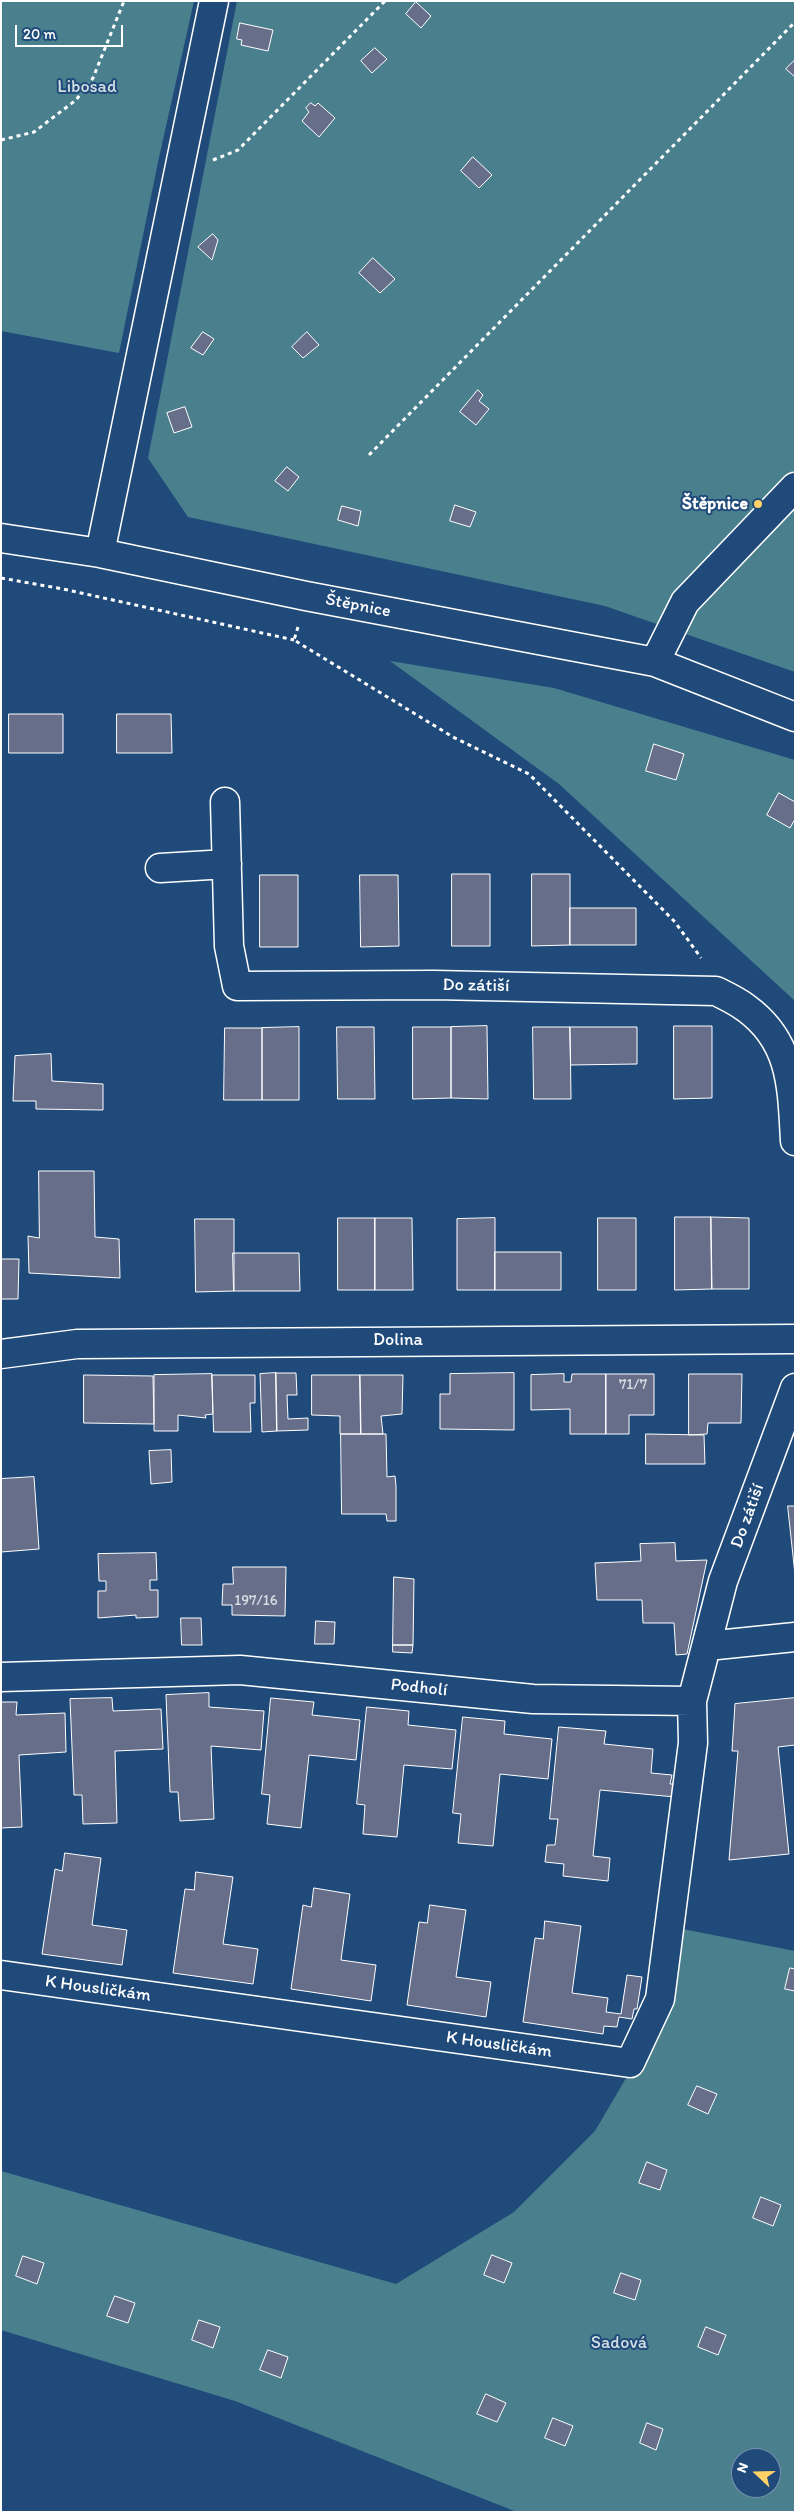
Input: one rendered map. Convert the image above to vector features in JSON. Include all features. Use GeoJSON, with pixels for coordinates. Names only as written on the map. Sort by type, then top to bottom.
{"type":"FeatureCollection","features":[{"type":"Feature","properties":{"kind":"street"},"geometry":{"type":"LineString","coordinates":[[100,553],[214,1]]}},
{"type":"Feature","properties":{"kind":"street"},"geometry":{"type":"LineString","coordinates":[[655,662],[685,602],[795,487]]}},
{"type":"Feature","properties":{"kind":"street","name":"Štěpnice"},"geometry":{"type":"LineString","coordinates":[[1,538],[100,553],[306,596],[655,662],[795,717]]}},
{"type":"Feature","properties":{"kind":"street","name":"Do zátiší"},"geometry":{"type":"LineString","coordinates":[[225,802],[230,946],[237,986],[434,985],[716,990],[747,1008],[775,1037],[791,1078],[795,1141]]}},
{"type":"Feature","properties":{"kind":"street"},"geometry":{"type":"LineString","coordinates":[[160,868],[227,864]]}},
{"type":"Feature","properties":{"kind":"street","name":"Dolina"},"geometry":{"type":"LineString","coordinates":[[1,1354],[77,1344],[376,1340],[795,1339]]}},
{"type":"Feature","properties":{"kind":"street","name":"Do zátiší"},"geometry":{"type":"LineString","coordinates":[[707,1646],[723,1581],[795,1388]]}},
{"type":"Feature","properties":{"kind":"street"},"geometry":{"type":"LineString","coordinates":[[692,1701],[707,1646],[795,1638]]}},
{"type":"Feature","properties":{"kind":"street","name":"Podholí"},"geometry":{"type":"LineString","coordinates":[[1,1677],[240,1670],[533,1699],[692,1701]]}},
{"type":"Feature","properties":{"kind":"street","name":"K Housličkám"},"geometry":{"type":"LineString","coordinates":[[1,1975],[630,2063],[660,1999],[693,1743],[692,1701]]}},
{"type":"Feature","properties":{"kind":"path"},"geometry":{"type":"LineString","coordinates":[[1,140],[34,132],[76,100],[94,78],[124,1]]}},
{"type":"Feature","properties":{"kind":"path"},"geometry":{"type":"LineString","coordinates":[[182,158],[206,164],[238,150],[385,1]]}},
{"type":"Feature","properties":{"kind":"path"},"geometry":{"type":"LineString","coordinates":[[369,455],[795,22]]}},
{"type":"Feature","properties":{"kind":"path"},"geometry":{"type":"LineString","coordinates":[[1,578],[63,589],[294,640],[453,737],[529,774],[675,922],[700,955],[716,990]]}},
{"type":"Feature","properties":{"kind":"path"},"geometry":{"type":"LineString","coordinates":[[294,640],[306,596]]}},
{"type":"Feature","properties":{"kind":"green space","name":"Libosad"},"geometry":{"type":"Polygon","coordinates":[[[1,1],[194,1],[158,162],[119,353],[1,331],[1,1]]]}},
{"type":"Feature","properties":{"kind":"green space"},"geometry":{"type":"Polygon","coordinates":[[[237,1],[795,1],[795,672],[605,606],[188,517],[148,458],[237,1]]]}},
{"type":"Feature","properties":{"kind":"green space"},"geometry":{"type":"Polygon","coordinates":[[[390,661],[554,688],[795,760],[795,1001],[559,784],[390,661]]]}},
{"type":"Feature","properties":{"kind":"green space","name":"Sadová"},"geometry":{"type":"Polygon","coordinates":[[[672,1927],[795,1951],[795,2512],[517,2512],[235,2401],[1,2330],[1,2171],[396,2284],[514,2212],[595,2131],[660,2020],[672,1927]]]}},
{"type":"Feature","properties":{"kind":"building"},"geometry":{"type":"Polygon","coordinates":[[[416,2],[431,16],[421,28],[406,14],[416,2]]]}},
{"type":"Feature","properties":{"kind":"building"},"geometry":{"type":"Polygon","coordinates":[[[240,23],[273,30],[268,51],[241,45],[242,40],[237,39],[240,23]]]}},
{"type":"Feature","properties":{"kind":"building"},"geometry":{"type":"Polygon","coordinates":[[[375,48],[387,59],[372,73],[361,61],[375,48]]]}},
{"type":"Feature","properties":{"kind":"building"},"geometry":{"type":"Polygon","coordinates":[[[795,60],[795,77],[786,69],[795,60]]]}},
{"type":"Feature","properties":{"kind":"building"},"geometry":{"type":"Polygon","coordinates":[[[311,103],[315,106],[318,103],[335,118],[319,137],[302,121],[309,112],[306,108],[311,103]]]}},
{"type":"Feature","properties":{"kind":"building"},"geometry":{"type":"Polygon","coordinates":[[[473,157],[492,175],[479,188],[461,171],[473,157]]]}},
{"type":"Feature","properties":{"kind":"building"},"geometry":{"type":"Polygon","coordinates":[[[213,234],[218,240],[212,260],[198,247],[213,234]]]}},
{"type":"Feature","properties":{"kind":"building"},"geometry":{"type":"Polygon","coordinates":[[[373,258],[395,279],[380,293],[359,273],[373,258]]]}},
{"type":"Feature","properties":{"kind":"building"},"geometry":{"type":"Polygon","coordinates":[[[203,332],[214,339],[203,355],[191,348],[203,332]]]}},
{"type":"Feature","properties":{"kind":"building"},"geometry":{"type":"Polygon","coordinates":[[[307,332],[319,345],[303,358],[292,347],[307,332]]]}},
{"type":"Feature","properties":{"kind":"building"},"geometry":{"type":"Polygon","coordinates":[[[478,390],[483,395],[479,401],[489,409],[476,425],[460,412],[478,390]]]}},
{"type":"Feature","properties":{"kind":"building"},"geometry":{"type":"Polygon","coordinates":[[[185,407],[192,427],[174,433],[167,413],[185,407]]]}},
{"type":"Feature","properties":{"kind":"building"},"geometry":{"type":"Polygon","coordinates":[[[287,467],[299,477],[288,491],[275,481],[287,467]]]}},
{"type":"Feature","properties":{"kind":"building"},"geometry":{"type":"Polygon","coordinates":[[[455,505],[476,512],[470,527],[450,521],[455,505]]]}},
{"type":"Feature","properties":{"kind":"building"},"geometry":{"type":"Polygon","coordinates":[[[342,506],[361,511],[358,526],[338,520],[342,506]]]}},
{"type":"Feature","properties":{"kind":"building"},"geometry":{"type":"Polygon","coordinates":[[[9,714],[63,714],[63,753],[9,753],[9,714]]]}},
{"type":"Feature","properties":{"kind":"building"},"geometry":{"type":"Polygon","coordinates":[[[117,714],[171,714],[172,753],[117,753],[117,714]]]}},
{"type":"Feature","properties":{"kind":"building"},"geometry":{"type":"Polygon","coordinates":[[[654,744],[684,754],[676,780],[646,771],[654,744]]]}},
{"type":"Feature","properties":{"kind":"building"},"geometry":{"type":"Polygon","coordinates":[[[779,793],[795,802],[795,819],[790,828],[767,815],[779,793]]]}},
{"type":"Feature","properties":{"kind":"building"},"geometry":{"type":"Polygon","coordinates":[[[452,874],[490,874],[490,946],[452,946],[452,874]]]}},
{"type":"Feature","properties":{"kind":"building"},"geometry":{"type":"Polygon","coordinates":[[[532,874],[570,874],[570,945],[532,946],[532,874]]]}},
{"type":"Feature","properties":{"kind":"building"},"geometry":{"type":"Polygon","coordinates":[[[260,875],[298,875],[298,947],[260,947],[260,875]]]}},
{"type":"Feature","properties":{"kind":"building"},"geometry":{"type":"Polygon","coordinates":[[[360,875],[398,875],[399,946],[361,947],[360,875]]]}},
{"type":"Feature","properties":{"kind":"building"},"geometry":{"type":"Polygon","coordinates":[[[570,908],[636,908],[636,945],[570,945],[570,908]]]}},
{"type":"Feature","properties":{"kind":"building"},"geometry":{"type":"Polygon","coordinates":[[[487,1026],[488,1099],[451,1098],[451,1027],[487,1026]]]}},
{"type":"Feature","properties":{"kind":"building"},"geometry":{"type":"Polygon","coordinates":[[[674,1026],[712,1026],[712,1098],[674,1099],[674,1026]]]}},
{"type":"Feature","properties":{"kind":"building"},"geometry":{"type":"Polygon","coordinates":[[[299,1027],[299,1100],[262,1100],[262,1028],[299,1027]]]}},
{"type":"Feature","properties":{"kind":"building"},"geometry":{"type":"Polygon","coordinates":[[[337,1027],[374,1027],[375,1099],[338,1099],[337,1027]]]}},
{"type":"Feature","properties":{"kind":"building"},"geometry":{"type":"Polygon","coordinates":[[[413,1027],[451,1027],[451,1098],[413,1099],[413,1027]]]}},
{"type":"Feature","properties":{"kind":"building"},"geometry":{"type":"Polygon","coordinates":[[[533,1027],[570,1027],[571,1099],[534,1099],[533,1027]]]}},
{"type":"Feature","properties":{"kind":"building"},"geometry":{"type":"Polygon","coordinates":[[[570,1027],[637,1027],[637,1064],[571,1065],[570,1027]]]}},
{"type":"Feature","properties":{"kind":"building"},"geometry":{"type":"Polygon","coordinates":[[[225,1028],[262,1028],[262,1100],[224,1100],[225,1028]]]}},
{"type":"Feature","properties":{"kind":"building"},"geometry":{"type":"Polygon","coordinates":[[[51,1054],[52,1081],[103,1084],[103,1110],[36,1109],[36,1101],[13,1101],[15,1056],[51,1054]]]}},
{"type":"Feature","properties":{"kind":"building"},"geometry":{"type":"Polygon","coordinates":[[[39,1171],[94,1171],[95,1237],[119,1239],[120,1278],[29,1273],[28,1236],[39,1238],[39,1171]]]}},
{"type":"Feature","properties":{"kind":"building"},"geometry":{"type":"Polygon","coordinates":[[[675,1217],[711,1217],[712,1289],[675,1290],[675,1217]]]}},
{"type":"Feature","properties":{"kind":"building"},"geometry":{"type":"Polygon","coordinates":[[[711,1217],[749,1218],[749,1289],[712,1289],[711,1217]]]}},
{"type":"Feature","properties":{"kind":"building"},"geometry":{"type":"Polygon","coordinates":[[[338,1218],[375,1218],[375,1290],[338,1290],[338,1218]]]}},
{"type":"Feature","properties":{"kind":"building"},"geometry":{"type":"Polygon","coordinates":[[[375,1218],[412,1218],[413,1290],[375,1290],[375,1218]]]}},
{"type":"Feature","properties":{"kind":"building"},"geometry":{"type":"Polygon","coordinates":[[[495,1218],[495,1290],[457,1290],[457,1219],[495,1218]]]}},
{"type":"Feature","properties":{"kind":"building"},"geometry":{"type":"Polygon","coordinates":[[[598,1218],[636,1218],[636,1290],[598,1290],[598,1218]]]}},
{"type":"Feature","properties":{"kind":"building"},"geometry":{"type":"Polygon","coordinates":[[[195,1219],[234,1219],[234,1291],[196,1292],[195,1219]]]}},
{"type":"Feature","properties":{"kind":"building"},"geometry":{"type":"Polygon","coordinates":[[[495,1252],[561,1252],[561,1290],[495,1290],[495,1252]]]}},
{"type":"Feature","properties":{"kind":"building"},"geometry":{"type":"Polygon","coordinates":[[[233,1253],[299,1253],[300,1291],[234,1291],[233,1253]]]}},
{"type":"Feature","properties":{"kind":"building"},"geometry":{"type":"Polygon","coordinates":[[[1,1259],[19,1259],[18,1299],[1,1299],[1,1259]]]}},
{"type":"Feature","properties":{"kind":"building"},"geometry":{"type":"Polygon","coordinates":[[[276,1373],[277,1431],[262,1432],[260,1374],[276,1373]]]}},
{"type":"Feature","properties":{"kind":"building"},"geometry":{"type":"Polygon","coordinates":[[[276,1373],[296,1373],[297,1395],[287,1395],[288,1419],[308,1418],[308,1430],[277,1431],[276,1373]]]}},
{"type":"Feature","properties":{"kind":"building"},"geometry":{"type":"Polygon","coordinates":[[[514,1373],[514,1430],[440,1429],[440,1394],[450,1394],[450,1374],[514,1373]]]}},
{"type":"Feature","properties":{"kind":"building"},"geometry":{"type":"Polygon","coordinates":[[[212,1374],[213,1414],[205,1415],[206,1418],[178,1415],[178,1431],[154,1431],[154,1375],[212,1374]]]}},
{"type":"Feature","properties":{"kind":"building"},"geometry":{"type":"Polygon","coordinates":[[[564,1374],[564,1382],[571,1382],[572,1374],[606,1374],[606,1434],[570,1434],[570,1409],[531,1410],[531,1375],[564,1374]]]}},
{"type":"Feature","properties":{"kind":"building"},"geometry":{"type":"Polygon","coordinates":[[[606,1374],[654,1374],[654,1415],[629,1415],[629,1434],[606,1434],[606,1374]]]}},
{"type":"Feature","properties":{"kind":"building"},"geometry":{"type":"Polygon","coordinates":[[[689,1374],[742,1374],[741,1423],[708,1423],[707,1434],[689,1435],[689,1374]]]}},
{"type":"Feature","properties":{"kind":"building"},"geometry":{"type":"Polygon","coordinates":[[[84,1375],[153,1376],[154,1424],[84,1423],[84,1375]]]}},
{"type":"Feature","properties":{"kind":"building"},"geometry":{"type":"Polygon","coordinates":[[[212,1375],[255,1375],[255,1403],[250,1403],[251,1432],[214,1432],[212,1375]]]}},
{"type":"Feature","properties":{"kind":"building"},"geometry":{"type":"Polygon","coordinates":[[[312,1375],[360,1375],[361,1434],[340,1434],[340,1416],[312,1415],[312,1375]]]}},
{"type":"Feature","properties":{"kind":"building"},"geometry":{"type":"Polygon","coordinates":[[[360,1375],[403,1375],[402,1414],[381,1416],[383,1434],[361,1434],[360,1375]]]}},
{"type":"Feature","properties":{"kind":"building"},"geometry":{"type":"Polygon","coordinates":[[[341,1434],[386,1434],[387,1477],[395,1476],[396,1521],[387,1521],[386,1514],[342,1514],[341,1434]]]}},
{"type":"Feature","properties":{"kind":"building"},"geometry":{"type":"Polygon","coordinates":[[[646,1434],[704,1435],[705,1464],[646,1464],[646,1434]]]}},
{"type":"Feature","properties":{"kind":"building"},"geometry":{"type":"Polygon","coordinates":[[[171,1450],[172,1482],[151,1484],[149,1451],[171,1450]]]}},
{"type":"Feature","properties":{"kind":"building"},"geometry":{"type":"Polygon","coordinates":[[[34,1477],[39,1549],[1,1552],[1,1479],[34,1477]]]}},
{"type":"Feature","properties":{"kind":"building"},"geometry":{"type":"Polygon","coordinates":[[[788,1506],[795,1506],[795,1574],[788,1506]]]}},
{"type":"Feature","properties":{"kind":"building"},"geometry":{"type":"Polygon","coordinates":[[[675,1543],[676,1561],[707,1560],[687,1654],[676,1655],[674,1623],[643,1623],[642,1600],[597,1600],[595,1563],[641,1561],[640,1544],[675,1543]]]}},
{"type":"Feature","properties":{"kind":"building"},"geometry":{"type":"Polygon","coordinates":[[[156,1553],[157,1580],[150,1580],[150,1590],[158,1590],[158,1617],[136,1618],[136,1615],[98,1618],[98,1591],[106,1591],[106,1581],[99,1581],[98,1554],[156,1553]]]}},
{"type":"Feature","properties":{"kind":"building"},"geometry":{"type":"Polygon","coordinates":[[[233,1567],[286,1567],[285,1616],[232,1615],[232,1605],[222,1605],[223,1584],[233,1584],[233,1567]]]}},
{"type":"Feature","properties":{"kind":"building"},"geometry":{"type":"Polygon","coordinates":[[[394,1577],[414,1579],[413,1645],[393,1645],[394,1577]]]}},
{"type":"Feature","properties":{"kind":"building"},"geometry":{"type":"Polygon","coordinates":[[[181,1618],[201,1618],[202,1645],[182,1645],[181,1618]]]}},
{"type":"Feature","properties":{"kind":"building"},"geometry":{"type":"Polygon","coordinates":[[[316,1621],[335,1622],[334,1644],[315,1644],[316,1621]]]}},
{"type":"Feature","properties":{"kind":"building"},"geometry":{"type":"Polygon","coordinates":[[[393,1645],[413,1645],[412,1653],[393,1652],[393,1645]]]}},
{"type":"Feature","properties":{"kind":"building"},"geometry":{"type":"Polygon","coordinates":[[[209,1693],[209,1707],[264,1711],[261,1750],[211,1746],[214,1819],[180,1821],[178,1792],[170,1792],[166,1695],[209,1693]]]}},
{"type":"Feature","properties":{"kind":"building"},"geometry":{"type":"Polygon","coordinates":[[[112,1698],[113,1711],[161,1709],[163,1749],[115,1751],[117,1823],[83,1824],[82,1795],[74,1795],[70,1699],[112,1698]]]}},
{"type":"Feature","properties":{"kind":"building"},"geometry":{"type":"Polygon","coordinates":[[[271,1698],[314,1702],[312,1715],[360,1720],[356,1760],[309,1755],[301,1828],[267,1824],[270,1795],[262,1794],[271,1698]]]}},
{"type":"Feature","properties":{"kind":"building"},"geometry":{"type":"Polygon","coordinates":[[[795,1698],[795,1745],[778,1747],[789,1854],[729,1860],[738,1751],[732,1751],[735,1704],[795,1698]]]}},
{"type":"Feature","properties":{"kind":"building"},"geometry":{"type":"Polygon","coordinates":[[[1,1702],[17,1702],[16,1715],[65,1713],[66,1752],[19,1755],[22,1827],[1,1828],[1,1702]]]}},
{"type":"Feature","properties":{"kind":"building"},"geometry":{"type":"Polygon","coordinates":[[[367,1707],[409,1711],[408,1725],[456,1730],[452,1769],[404,1765],[397,1837],[363,1834],[365,1805],[357,1804],[367,1707]]]}},
{"type":"Feature","properties":{"kind":"building"},"geometry":{"type":"Polygon","coordinates":[[[463,1717],[505,1721],[504,1734],[552,1739],[548,1779],[500,1774],[493,1846],[458,1843],[461,1814],[453,1813],[463,1717]]]}},
{"type":"Feature","properties":{"kind":"building"},"geometry":{"type":"Polygon","coordinates":[[[559,1727],[606,1731],[604,1744],[653,1749],[651,1773],[672,1775],[670,1784],[676,1784],[675,1797],[600,1790],[593,1856],[610,1858],[608,1881],[563,1876],[564,1864],[545,1862],[547,1845],[555,1845],[558,1819],[550,1819],[559,1727]]]}},
{"type":"Feature","properties":{"kind":"building"},"geometry":{"type":"Polygon","coordinates":[[[65,1853],[101,1858],[92,1925],[127,1930],[122,1965],[42,1954],[55,1869],[62,1871],[65,1853]]]}},
{"type":"Feature","properties":{"kind":"building"},"geometry":{"type":"Polygon","coordinates":[[[196,1872],[233,1877],[223,1944],[258,1949],[253,1984],[173,1973],[185,1889],[194,1890],[196,1872]]]}},
{"type":"Feature","properties":{"kind":"building"},"geometry":{"type":"Polygon","coordinates":[[[314,1888],[350,1894],[341,1960],[376,1965],[371,2001],[291,1989],[303,1905],[311,1907],[314,1888]]]}},
{"type":"Feature","properties":{"kind":"building"},"geometry":{"type":"Polygon","coordinates":[[[430,1905],[466,1910],[456,1977],[491,1982],[486,2017],[407,2005],[419,1922],[427,1923],[430,1905]]]}},
{"type":"Feature","properties":{"kind":"building"},"geometry":{"type":"Polygon","coordinates":[[[545,1921],[581,1926],[572,1993],[608,1998],[606,2012],[621,2014],[627,1975],[642,1977],[637,2009],[634,2009],[632,2019],[619,2017],[617,2027],[604,2026],[603,2034],[523,2022],[535,1938],[543,1939],[545,1921]]]}},
{"type":"Feature","properties":{"kind":"building"},"geometry":{"type":"Polygon","coordinates":[[[790,1968],[795,1969],[795,1991],[785,1989],[790,1968]]]}},
{"type":"Feature","properties":{"kind":"building"},"geometry":{"type":"Polygon","coordinates":[[[697,2086],[717,2094],[708,2114],[688,2105],[697,2086]]]}},
{"type":"Feature","properties":{"kind":"building"},"geometry":{"type":"Polygon","coordinates":[[[647,2162],[667,2170],[660,2190],[639,2183],[647,2162]]]}},
{"type":"Feature","properties":{"kind":"building"},"geometry":{"type":"Polygon","coordinates":[[[761,2197],[781,2205],[773,2226],[753,2218],[761,2197]]]}},
{"type":"Feature","properties":{"kind":"building"},"geometry":{"type":"Polygon","coordinates":[[[492,2255],[512,2263],[504,2283],[484,2275],[492,2255]]]}},
{"type":"Feature","properties":{"kind":"building"},"geometry":{"type":"Polygon","coordinates":[[[23,2256],[44,2263],[37,2284],[16,2276],[23,2256]]]}},
{"type":"Feature","properties":{"kind":"building"},"geometry":{"type":"Polygon","coordinates":[[[621,2273],[641,2280],[635,2300],[614,2293],[621,2273]]]}},
{"type":"Feature","properties":{"kind":"building"},"geometry":{"type":"Polygon","coordinates":[[[115,2296],[135,2303],[128,2323],[107,2316],[115,2296]]]}},
{"type":"Feature","properties":{"kind":"building"},"geometry":{"type":"Polygon","coordinates":[[[199,2320],[220,2327],[213,2348],[192,2340],[199,2320]]]}},
{"type":"Feature","properties":{"kind":"building"},"geometry":{"type":"Polygon","coordinates":[[[706,2327],[726,2335],[718,2355],[698,2347],[706,2327]]]}},
{"type":"Feature","properties":{"kind":"building"},"geometry":{"type":"Polygon","coordinates":[[[268,2350],[288,2357],[281,2378],[260,2370],[268,2350]]]}},
{"type":"Feature","properties":{"kind":"building"},"geometry":{"type":"Polygon","coordinates":[[[486,2394],[506,2403],[497,2422],[477,2414],[486,2394]]]}},
{"type":"Feature","properties":{"kind":"building"},"geometry":{"type":"Polygon","coordinates":[[[553,2418],[573,2426],[565,2446],[545,2438],[553,2418]]]}},
{"type":"Feature","properties":{"kind":"building"},"geometry":{"type":"Polygon","coordinates":[[[647,2423],[663,2429],[656,2450],[640,2443],[647,2423]]]}},
{"type":"Feature","properties":{"kind":"place","name":"Štěpnice"},"geometry":{"type":"Point","coordinates":[758,504]}}]}
